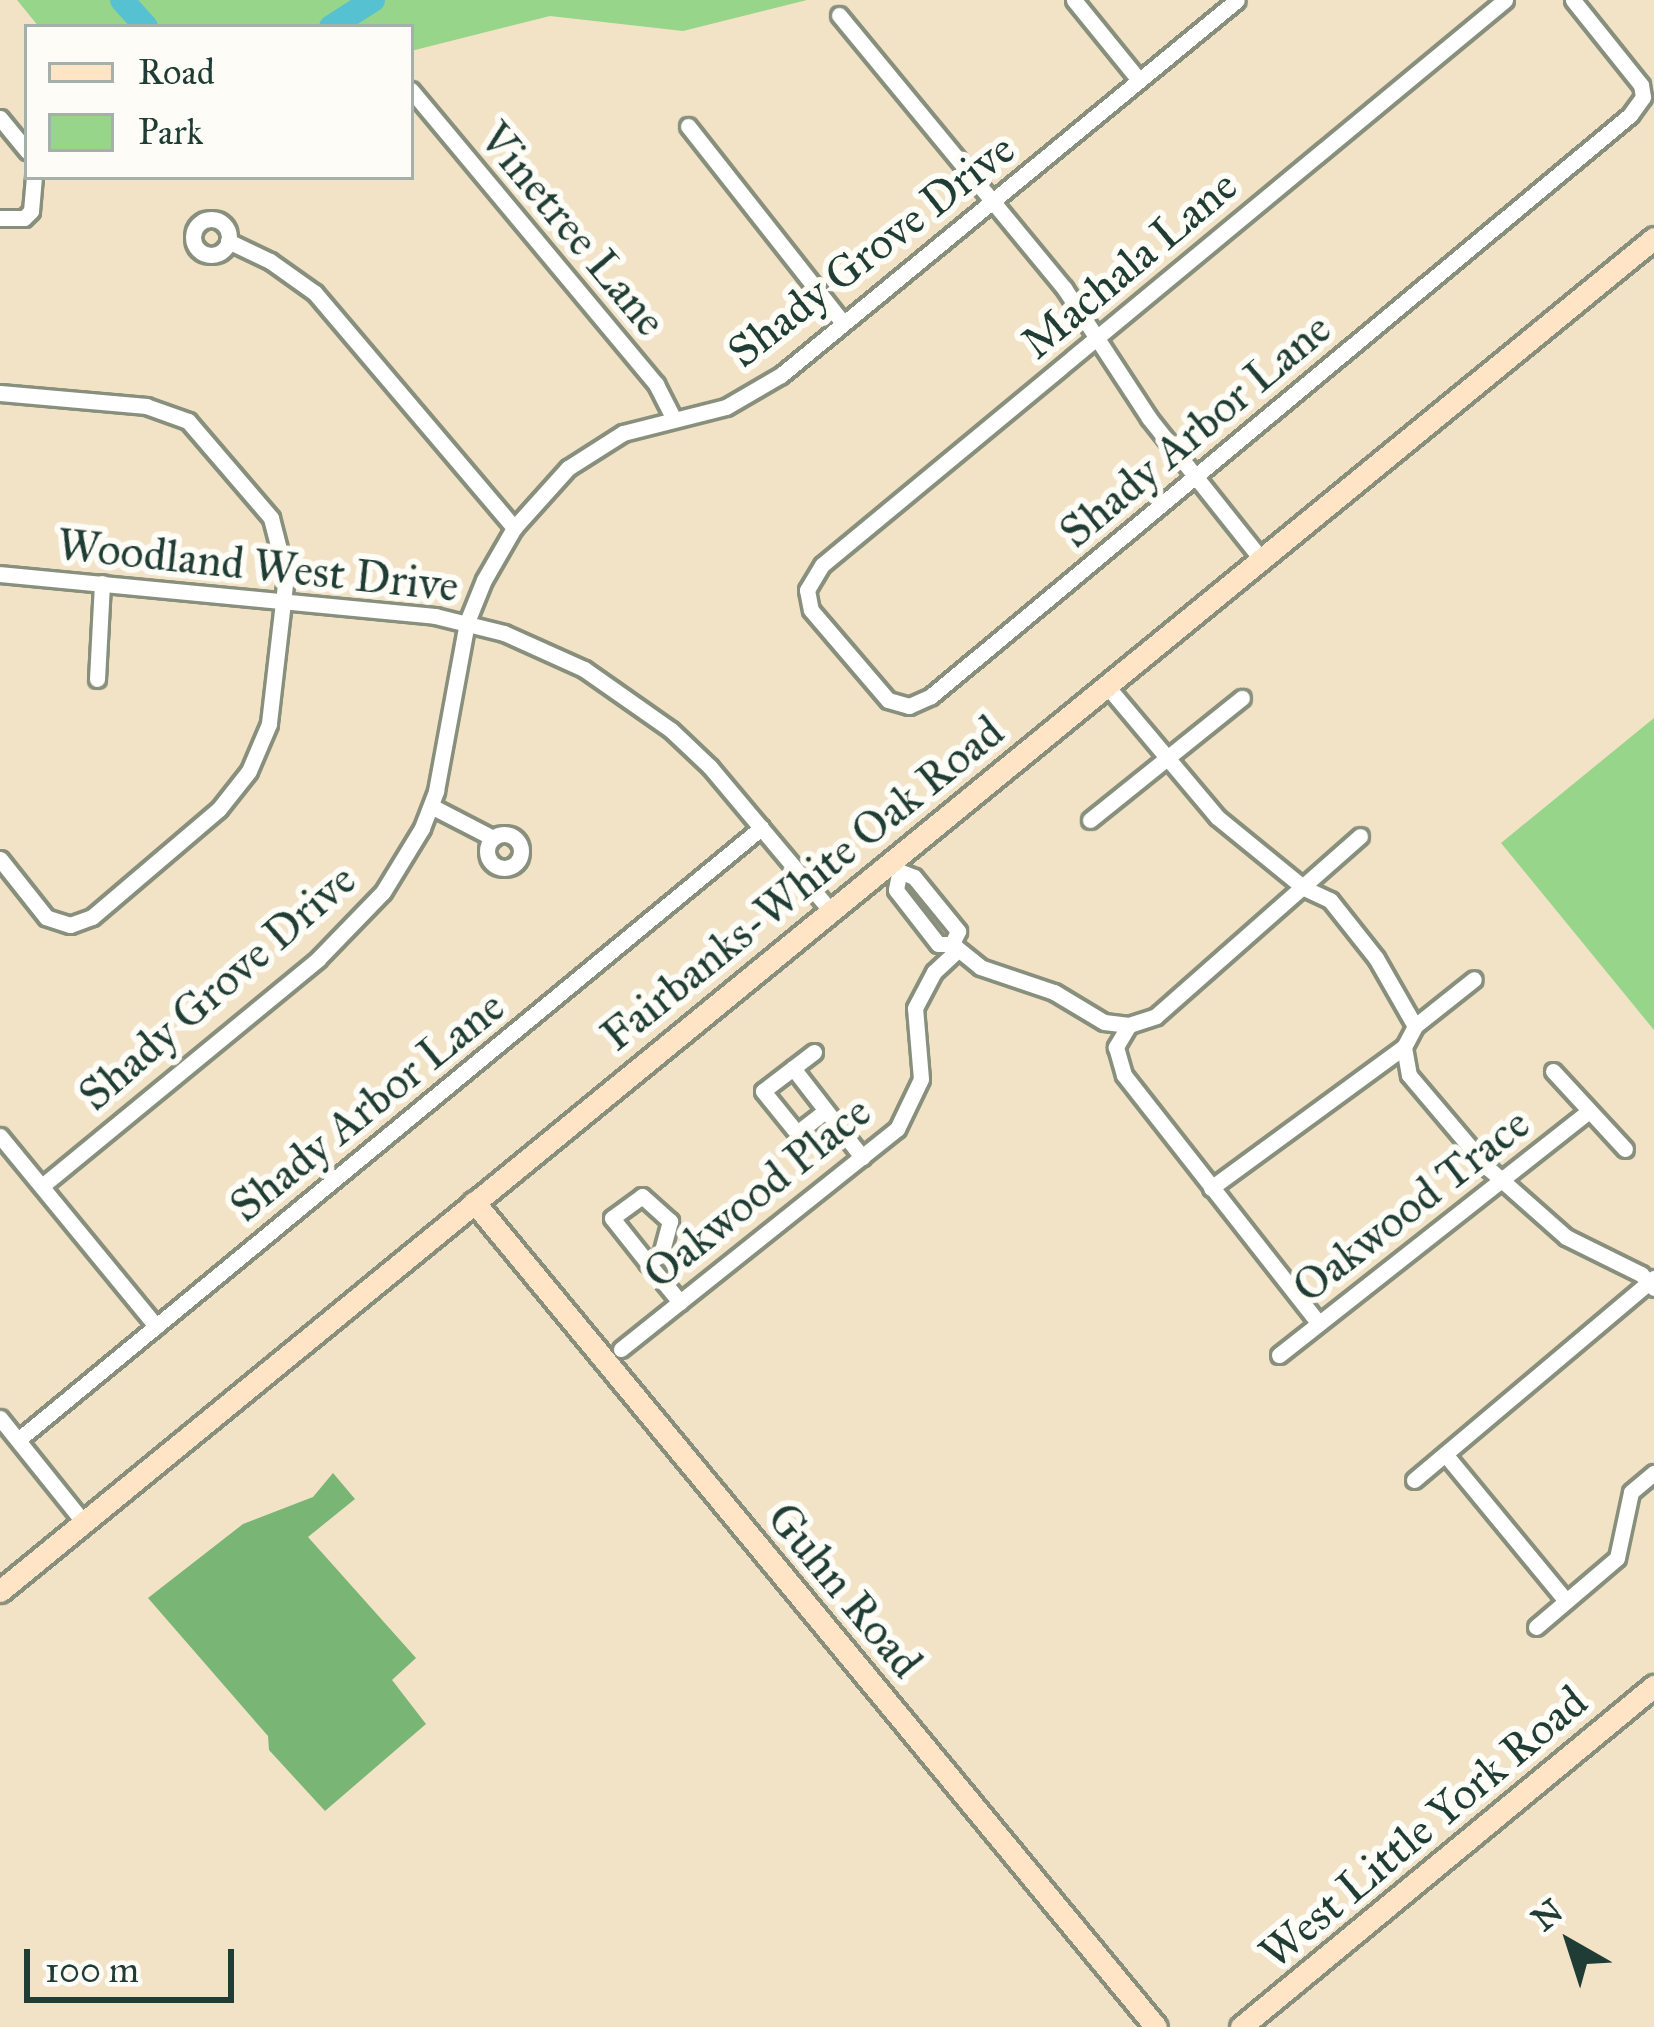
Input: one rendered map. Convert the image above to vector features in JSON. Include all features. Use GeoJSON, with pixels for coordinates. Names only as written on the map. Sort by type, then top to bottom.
{"type":"FeatureCollection","features":[{"type":"Feature","properties":{"kind":"street"},"geometry":{"type":"LineString","coordinates":[[1073,0],[1139,80]]}},
{"type":"Feature","properties":{"kind":"street","name":"Shady Grove Drive"},"geometry":{"type":"LineString","coordinates":[[42,1186],[344,935],[404,862],[431,806],[467,622],[514,528],[586,454],[623,433],[747,397],[1238,0]]}},
{"type":"Feature","properties":{"kind":"street","name":"Machala Lane"},"geometry":{"type":"LineString","coordinates":[[807,590],[822,565],[1505,0]]}},
{"type":"Feature","properties":{"kind":"street","name":"Shady Arbor Lane"},"geometry":{"type":"LineString","coordinates":[[807,590],[811,610],[881,693],[909,706],[931,696],[1630,116],[1643,97],[1641,85],[1573,0]]}},
{"type":"Feature","properties":{"kind":"street"},"geometry":{"type":"LineString","coordinates":[[839,15],[1064,288],[1193,478],[1261,559]]}},
{"type":"Feature","properties":{"kind":"street","name":"Vinetree Lane"},"geometry":{"type":"LineString","coordinates":[[414,94],[656,384],[673,418]]}},
{"type":"Feature","properties":{"kind":"street"},"geometry":{"type":"LineString","coordinates":[[0,118],[24,147]]}},
{"type":"Feature","properties":{"kind":"street"},"geometry":{"type":"LineString","coordinates":[[688,126],[843,323]]}},
{"type":"Feature","properties":{"kind":"street"},"geometry":{"type":"LineString","coordinates":[[0,218],[24,218],[35,204],[34,180]]}},
{"type":"Feature","properties":{"kind":"street","name":"Fairbanks-White Oak Road"},"geometry":{"type":"LineString","coordinates":[[0,1591],[830,910],[895,869],[1106,685],[1654,238]]}},
{"type":"Feature","properties":{"kind":"street"},"geometry":{"type":"LineString","coordinates":[[228,241],[270,261],[315,293],[514,528]]}},
{"type":"Feature","properties":{"kind":"street"},"geometry":{"type":"LineString","coordinates":[[0,393],[146,406],[188,422],[271,518],[284,560],[286,599],[269,724],[249,772],[219,809],[92,917],[70,925],[46,917],[0,859]]}},
{"type":"Feature","properties":{"kind":"street","name":"Woodland West Drive"},"geometry":{"type":"LineString","coordinates":[[0,574],[286,599],[467,622],[542,649],[623,694],[693,750],[830,910]]}},
{"type":"Feature","properties":{"kind":"street"},"geometry":{"type":"LineString","coordinates":[[97,679],[102,583]]}},
{"type":"Feature","properties":{"kind":"street"},"geometry":{"type":"LineString","coordinates":[[1106,685],[1216,817],[1304,888],[1330,899],[1361,937],[1415,1026]]}},
{"type":"Feature","properties":{"kind":"street"},"geometry":{"type":"LineString","coordinates":[[1090,820],[1242,698]]}},
{"type":"Feature","properties":{"kind":"street"},"geometry":{"type":"LineString","coordinates":[[431,806],[494,838]]}},
{"type":"Feature","properties":{"kind":"street","name":"Shady Arbor Lane"},"geometry":{"type":"LineString","coordinates":[[19,1440],[761,828]]}},
{"type":"Feature","properties":{"kind":"street"},"geometry":{"type":"LineString","coordinates":[[895,869],[914,877],[958,931],[955,947],[980,968],[1054,992],[1104,1022],[1129,1025],[1156,1016],[1360,836]]}},
{"type":"Feature","properties":{"kind":"street","name":"Oakwood Place"},"geometry":{"type":"LineString","coordinates":[[621,1349],[862,1157],[908,1113],[921,1079],[915,1008],[934,972],[955,947]]}},
{"type":"Feature","properties":{"kind":"street"},"geometry":{"type":"LineString","coordinates":[[1211,1188],[1404,1047],[1415,1026],[1474,979]]}},
{"type":"Feature","properties":{"kind":"street"},"geometry":{"type":"LineString","coordinates":[[1129,1025],[1116,1047],[1124,1075],[1318,1322]]}},
{"type":"Feature","properties":{"kind":"street"},"geometry":{"type":"LineString","coordinates":[[1404,1047],[1409,1075],[1503,1181],[1566,1237],[1652,1283],[1414,1480]]}},
{"type":"Feature","properties":{"kind":"street"},"geometry":{"type":"LineString","coordinates":[[814,1052],[763,1091],[797,1133],[825,1111]]}},
{"type":"Feature","properties":{"kind":"street"},"geometry":{"type":"LineString","coordinates":[[793,1068],[862,1157]]}},
{"type":"Feature","properties":{"kind":"street"},"geometry":{"type":"LineString","coordinates":[[1553,1071],[1625,1149]]}},
{"type":"Feature","properties":{"kind":"street","name":"Oakwood Trace"},"geometry":{"type":"LineString","coordinates":[[1279,1355],[1588,1112]]}},
{"type":"Feature","properties":{"kind":"street"},"geometry":{"type":"LineString","coordinates":[[0,1136],[156,1325]]}},
{"type":"Feature","properties":{"kind":"street","name":"Guhn Road"},"geometry":{"type":"LineString","coordinates":[[474,1202],[1156,2027]]}},
{"type":"Feature","properties":{"kind":"street"},"geometry":{"type":"LineString","coordinates":[[647,1262],[680,1302]]}},
{"type":"Feature","properties":{"kind":"street"},"geometry":{"type":"LineString","coordinates":[[0,1418],[84,1522]]}},
{"type":"Feature","properties":{"kind":"street"},"geometry":{"type":"LineString","coordinates":[[1445,1454],[1566,1601]]}},
{"type":"Feature","properties":{"kind":"street"},"geometry":{"type":"LineString","coordinates":[[1536,1627],[1617,1558],[1631,1492],[1654,1473]]}},
{"type":"Feature","properties":{"kind":"street","name":"West Little York Road"},"geometry":{"type":"LineString","coordinates":[[1241,2027],[1654,1686]]}},
{"type":"Feature","properties":{"kind":"green space"},"geometry":{"type":"Polygon","coordinates":[[[17,0],[807,0],[683,31],[550,16],[414,50],[414,24],[37,24],[17,0]]]}},
{"type":"Feature","properties":{"kind":"green space"},"geometry":{"type":"Polygon","coordinates":[[[1654,718],[1654,1030],[1501,843],[1654,718]]]}},
{"type":"Feature","properties":{"kind":"green space"},"geometry":{"type":"Polygon","coordinates":[[[333,1473],[355,1499],[308,1537],[416,1658],[392,1680],[426,1724],[325,1811],[269,1750],[268,1736],[148,1598],[243,1524],[313,1497],[333,1473]]]}},
{"type":"Feature","properties":{"kind":"waterway"},"geometry":{"type":"LineString","coordinates":[[122,0],[143,24]]}},
{"type":"Feature","properties":{"kind":"waterway"},"geometry":{"type":"LineString","coordinates":[[336,24],[373,0]]}}]}
